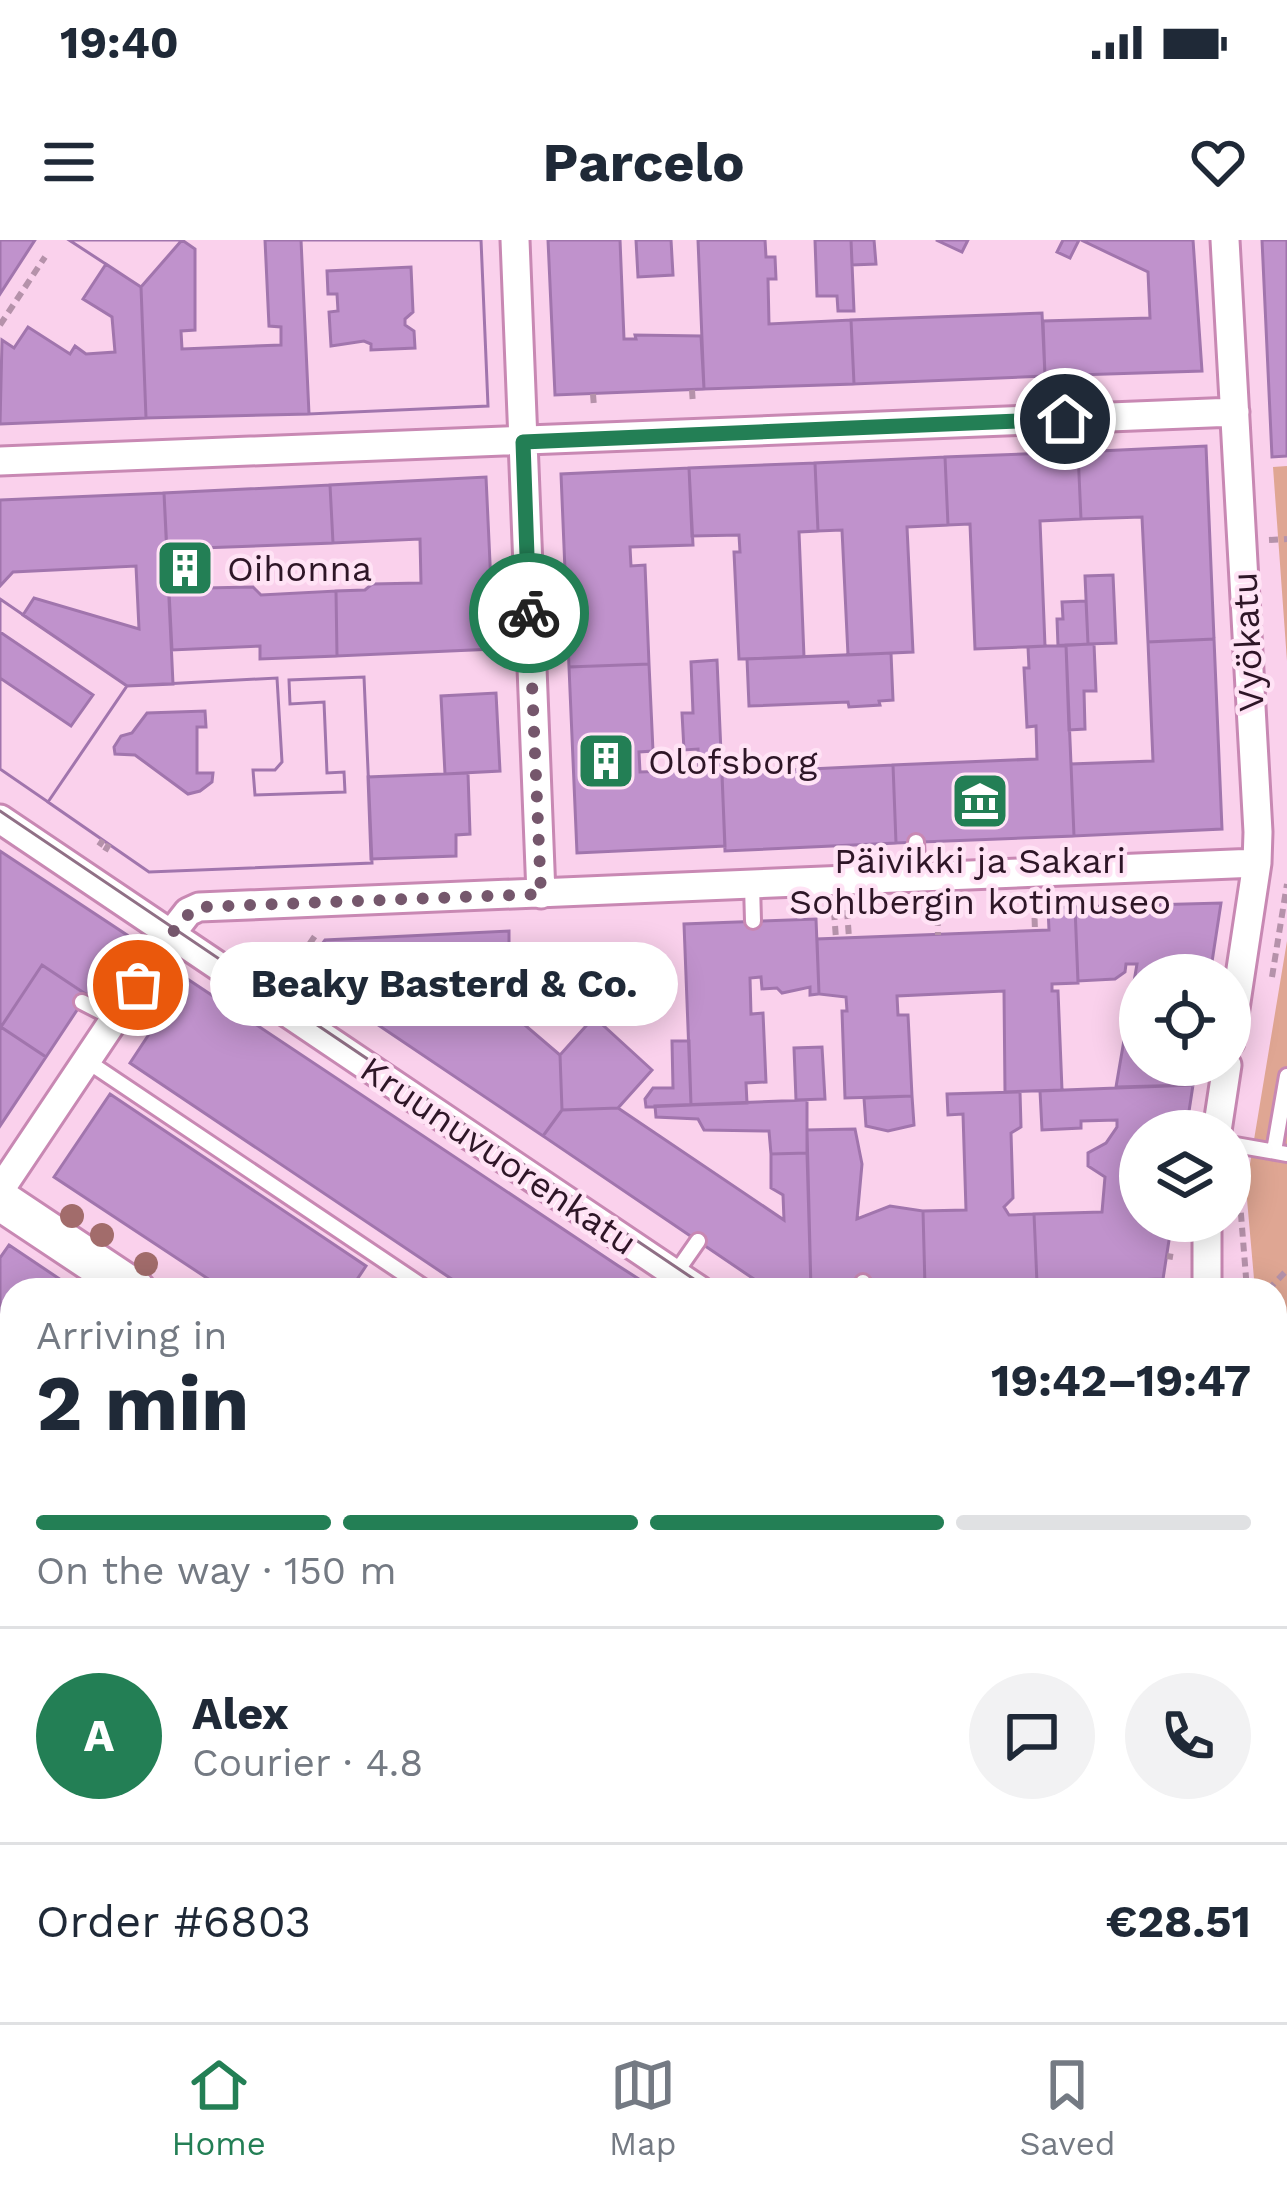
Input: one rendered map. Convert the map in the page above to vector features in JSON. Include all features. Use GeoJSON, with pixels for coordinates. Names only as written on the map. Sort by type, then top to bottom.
{"type":"FeatureCollection","features":[{"type":"Feature","properties":{"kind":"main road"},"geometry":{"type":"LineString","coordinates":[[0,1200],[117,1278]]}},
{"type":"Feature","properties":{"kind":"street"},"geometry":{"type":"LineString","coordinates":[[514,240],[541,894]]}},
{"type":"Feature","properties":{"kind":"street","name":"Vyökatu"},"geometry":{"type":"LineString","coordinates":[[1225,240],[1257,863],[1243,954]]}},
{"type":"Feature","properties":{"kind":"street"},"geometry":{"type":"LineString","coordinates":[[0,461],[1235,412]]}},
{"type":"Feature","properties":{"kind":"street","name":"Kruunuvuorenkatu"},"geometry":{"type":"LineString","coordinates":[[0,819],[681,1278]]}},
{"type":"Feature","properties":{"kind":"street"},"geometry":{"type":"LineString","coordinates":[[0,1190],[188,912],[222,904],[1257,863]]}},
{"type":"Feature","properties":{"kind":"street"},"geometry":{"type":"LineString","coordinates":[[1207,1242],[1207,1278]]}},
{"type":"Feature","properties":{"kind":"lane"},"geometry":{"type":"LineString","coordinates":[[916,842],[918,878]]}},
{"type":"Feature","properties":{"kind":"lane"},"geometry":{"type":"LineString","coordinates":[[752,885],[753,921]]}},
{"type":"Feature","properties":{"kind":"lane"},"geometry":{"type":"LineString","coordinates":[[82,1002],[115,1019]]}},
{"type":"Feature","properties":{"kind":"lane"},"geometry":{"type":"LineString","coordinates":[[87,1061],[410,1278]]}},
{"type":"Feature","properties":{"kind":"lane"},"geometry":{"type":"LineString","coordinates":[[1280,1152],[1287,1076]]}},
{"type":"Feature","properties":{"kind":"lane"},"geometry":{"type":"LineString","coordinates":[[675,1274],[698,1241]]}},
{"type":"Feature","properties":{"kind":"path"},"geometry":{"type":"LineString","coordinates":[[0,325],[45,257]]}},
{"type":"Feature","properties":{"kind":"path"},"geometry":{"type":"LineString","coordinates":[[1051,388],[1054,376]]}},
{"type":"Feature","properties":{"kind":"path"},"geometry":{"type":"LineString","coordinates":[[593,394],[594,406]]}},
{"type":"Feature","properties":{"kind":"path"},"geometry":{"type":"LineString","coordinates":[[1270,994],[1287,884]]}},
{"type":"Feature","properties":{"kind":"path"},"geometry":{"type":"LineString","coordinates":[[1034,902],[1036,931]]}},
{"type":"Feature","properties":{"kind":"path"},"geometry":{"type":"LineString","coordinates":[[847,910],[849,938]]}},
{"type":"Feature","properties":{"kind":"path"},"geometry":{"type":"LineString","coordinates":[[834,911],[836,939]]}},
{"type":"Feature","properties":{"kind":"path"},"geometry":{"type":"LineString","coordinates":[[282,984],[317,933]]}},
{"type":"Feature","properties":{"kind":"path"},"geometry":{"type":"LineString","coordinates":[[1243,1242],[1246,1278]]}},
{"type":"Feature","properties":{"kind":"shaded area"},"geometry":{"type":"Polygon","coordinates":[[[1287,466],[1287,661],[1273,467],[1287,466]]]}},
{"type":"Feature","properties":{"kind":"shaded area"},"geometry":{"type":"Polygon","coordinates":[[[1287,941],[1287,1278],[1254,1278],[1251,1158],[1287,941]]]}},
{"type":"Feature","properties":{"kind":"building"},"geometry":{"type":"Polygon","coordinates":[[[0,240],[35,240],[0,294],[0,240]]]}},
{"type":"Feature","properties":{"kind":"building"},"geometry":{"type":"Polygon","coordinates":[[[69,240],[182,240],[141,287],[69,240]]]}},
{"type":"Feature","properties":{"kind":"building"},"geometry":{"type":"Polygon","coordinates":[[[69,240],[182,240],[141,287],[69,240]]]}},
{"type":"Feature","properties":{"kind":"building"},"geometry":{"type":"Polygon","coordinates":[[[182,240],[195,249],[195,330],[181,331],[182,349],[281,345],[281,327],[269,326],[265,240],[301,240],[309,414],[146,418],[141,287],[182,240]]]}},
{"type":"Feature","properties":{"kind":"building"},"geometry":{"type":"Polygon","coordinates":[[[301,240],[481,240],[488,406],[309,414],[301,240]],[[411,267],[327,271],[328,294],[337,294],[338,311],[329,312],[331,346],[364,341],[371,344],[371,350],[415,348],[414,331],[405,325],[413,312],[411,267]]]}},
{"type":"Feature","properties":{"kind":"building"},"geometry":{"type":"Polygon","coordinates":[[[301,240],[481,240],[488,406],[309,414],[301,240]]]}},
{"type":"Feature","properties":{"kind":"building"},"geometry":{"type":"Polygon","coordinates":[[[548,240],[620,240],[624,339],[701,336],[704,389],[555,395],[548,240]]]}},
{"type":"Feature","properties":{"kind":"building"},"geometry":{"type":"Polygon","coordinates":[[[636,240],[671,240],[673,275],[638,277],[636,240]]]}},
{"type":"Feature","properties":{"kind":"building"},"geometry":{"type":"Polygon","coordinates":[[[698,240],[765,240],[766,257],[775,257],[776,279],[768,279],[769,324],[851,320],[854,384],[704,389],[698,240]]]}},
{"type":"Feature","properties":{"kind":"building"},"geometry":{"type":"Polygon","coordinates":[[[815,240],[851,240],[854,311],[838,311],[837,296],[817,296],[815,240]]]}},
{"type":"Feature","properties":{"kind":"building"},"geometry":{"type":"Polygon","coordinates":[[[851,240],[874,240],[876,264],[852,265],[851,240]]]}},
{"type":"Feature","properties":{"kind":"building"},"geometry":{"type":"Polygon","coordinates":[[[936,240],[968,240],[962,252],[936,240]]]}},
{"type":"Feature","properties":{"kind":"building"},"geometry":{"type":"Polygon","coordinates":[[[1063,240],[1079,240],[1070,258],[1057,252],[1063,240]]]}},
{"type":"Feature","properties":{"kind":"building"},"geometry":{"type":"Polygon","coordinates":[[[1081,240],[1193,240],[1202,371],[1045,376],[1043,321],[1150,318],[1148,272],[1081,240]]]}},
{"type":"Feature","properties":{"kind":"building"},"geometry":{"type":"Polygon","coordinates":[[[1262,240],[1287,240],[1287,456],[1272,457],[1262,240]]]}},
{"type":"Feature","properties":{"kind":"building"},"geometry":{"type":"Polygon","coordinates":[[[106,264],[141,287],[146,418],[0,424],[2,340],[14,348],[28,327],[70,354],[75,346],[86,354],[115,352],[112,317],[83,299],[106,264]]]}},
{"type":"Feature","properties":{"kind":"building"},"geometry":{"type":"Polygon","coordinates":[[[1042,313],[1045,376],[854,384],[851,320],[1042,313]]]}},
{"type":"Feature","properties":{"kind":"building"},"geometry":{"type":"Polygon","coordinates":[[[1206,446],[1214,639],[1148,642],[1142,517],[1081,519],[1078,452],[1206,446]]]}},
{"type":"Feature","properties":{"kind":"building"},"geometry":{"type":"Polygon","coordinates":[[[1078,452],[1081,519],[1040,521],[1045,646],[975,649],[970,524],[948,525],[945,457],[1078,452]]]}},
{"type":"Feature","properties":{"kind":"building"},"geometry":{"type":"Polygon","coordinates":[[[945,457],[948,525],[907,527],[913,652],[848,655],[842,530],[818,531],[815,463],[945,457]]]}},
{"type":"Feature","properties":{"kind":"building"},"geometry":{"type":"Polygon","coordinates":[[[815,463],[818,531],[799,532],[804,657],[739,659],[734,552],[740,552],[739,535],[692,536],[689,468],[815,463]]]}},
{"type":"Feature","properties":{"kind":"building"},"geometry":{"type":"Polygon","coordinates":[[[689,468],[693,545],[630,547],[631,566],[645,565],[649,664],[569,667],[561,474],[689,468]]]}},
{"type":"Feature","properties":{"kind":"building"},"geometry":{"type":"Polygon","coordinates":[[[486,477],[494,649],[337,656],[336,591],[421,583],[420,539],[333,543],[330,485],[486,477]]]}},
{"type":"Feature","properties":{"kind":"building","name":"Oihonna"},"geometry":{"type":"Polygon","coordinates":[[[330,485],[333,543],[201,548],[204,588],[253,587],[261,595],[336,591],[337,656],[260,659],[260,646],[172,650],[164,493],[330,485]]]}},
{"type":"Feature","properties":{"kind":"building"},"geometry":{"type":"Polygon","coordinates":[[[164,493],[173,684],[127,686],[23,615],[34,598],[139,629],[136,566],[13,572],[0,586],[0,500],[164,493]]]}},
{"type":"Feature","properties":{"kind":"building"},"geometry":{"type":"Polygon","coordinates":[[[1113,575],[1116,643],[1088,644],[1085,576],[1113,575]]]}},
{"type":"Feature","properties":{"kind":"building"},"geometry":{"type":"Polygon","coordinates":[[[0,599],[127,686],[48,802],[0,769],[0,678],[71,726],[93,695],[0,632],[0,599]]]}},
{"type":"Feature","properties":{"kind":"building"},"geometry":{"type":"Polygon","coordinates":[[[0,599],[127,686],[48,802],[0,769],[0,599]]]}},
{"type":"Feature","properties":{"kind":"building"},"geometry":{"type":"Polygon","coordinates":[[[1086,601],[1088,644],[1058,646],[1062,602],[1086,601]]]}},
{"type":"Feature","properties":{"kind":"building"},"geometry":{"type":"Polygon","coordinates":[[[1214,639],[1222,829],[1074,836],[1071,764],[1153,761],[1148,642],[1214,639]]]}},
{"type":"Feature","properties":{"kind":"building"},"geometry":{"type":"Polygon","coordinates":[[[1094,644],[1096,691],[1084,691],[1085,729],[1069,730],[1066,645],[1094,644]]]}},
{"type":"Feature","properties":{"kind":"building"},"geometry":{"type":"Polygon","coordinates":[[[1066,645],[1074,836],[896,843],[893,765],[1037,759],[1036,726],[1027,727],[1024,668],[1029,668],[1028,647],[1066,645]]]}},
{"type":"Feature","properties":{"kind":"building"},"geometry":{"type":"Polygon","coordinates":[[[891,653],[893,700],[879,701],[880,705],[749,706],[747,659],[891,653]]]}},
{"type":"Feature","properties":{"kind":"building","name":"Olofsborg"},"geometry":{"type":"Polygon","coordinates":[[[717,660],[725,846],[577,853],[569,667],[649,664],[653,751],[639,752],[640,772],[699,770],[698,749],[684,750],[682,713],[693,713],[691,662],[717,660]]]}},
{"type":"Feature","properties":{"kind":"building"},"geometry":{"type":"Polygon","coordinates":[[[364,677],[372,863],[149,872],[48,802],[127,686],[277,678],[282,762],[275,770],[253,770],[255,795],[345,792],[344,772],[327,773],[324,702],[290,704],[289,680],[364,677]],[[205,711],[147,713],[132,733],[121,736],[115,754],[135,755],[188,794],[200,791],[212,782],[213,773],[197,773],[197,727],[206,727],[205,711]]]}},
{"type":"Feature","properties":{"kind":"building"},"geometry":{"type":"Polygon","coordinates":[[[364,677],[372,863],[149,872],[48,802],[127,686],[277,678],[282,762],[275,770],[253,770],[255,795],[345,792],[344,772],[327,773],[324,702],[290,704],[289,680],[364,677]]]}},
{"type":"Feature","properties":{"kind":"building"},"geometry":{"type":"Polygon","coordinates":[[[496,693],[500,771],[445,774],[441,696],[496,693]]]}},
{"type":"Feature","properties":{"kind":"building"},"geometry":{"type":"Polygon","coordinates":[[[893,765],[896,843],[725,851],[722,773],[893,765]]]}},
{"type":"Feature","properties":{"kind":"building"},"geometry":{"type":"Polygon","coordinates":[[[468,773],[470,834],[456,835],[456,856],[371,859],[368,777],[468,773]]]}},
{"type":"Feature","properties":{"kind":"building"},"geometry":{"type":"Polygon","coordinates":[[[0,851],[127,935],[87,995],[42,965],[1,1027],[46,1057],[0,1126],[0,851]]]}},
{"type":"Feature","properties":{"kind":"building"},"geometry":{"type":"Polygon","coordinates":[[[1221,903],[1213,954],[1119,954],[1115,979],[1078,981],[1075,907],[1221,903]]]}},
{"type":"Feature","properties":{"kind":"building"},"geometry":{"type":"Polygon","coordinates":[[[1075,907],[1078,983],[1052,984],[1052,991],[1058,991],[1062,1090],[1005,1092],[1004,991],[897,996],[898,1015],[908,1015],[912,1096],[845,1098],[842,1011],[847,1011],[846,997],[819,994],[817,939],[1049,930],[1048,908],[1075,907]]]}},
{"type":"Feature","properties":{"kind":"building"},"geometry":{"type":"Polygon","coordinates":[[[816,919],[819,994],[810,995],[810,987],[782,993],[777,988],[762,989],[761,977],[750,978],[751,1014],[763,1013],[766,1082],[746,1083],[747,1103],[691,1105],[684,924],[816,919]]]}},
{"type":"Feature","properties":{"kind":"building"},"geometry":{"type":"Polygon","coordinates":[[[509,931],[509,951],[503,957],[489,958],[478,980],[459,979],[457,987],[473,998],[485,991],[560,1055],[562,1110],[543,1136],[301,973],[325,940],[509,931]]]}},
{"type":"Feature","properties":{"kind":"building"},"geometry":{"type":"Polygon","coordinates":[[[42,965],[87,995],[46,1057],[1,1027],[42,965]]]}},
{"type":"Feature","properties":{"kind":"building"},"geometry":{"type":"Polygon","coordinates":[[[186,978],[638,1278],[450,1278],[130,1063],[186,978]]]}},
{"type":"Feature","properties":{"kind":"building"},"geometry":{"type":"Polygon","coordinates":[[[594,1017],[652,1070],[618,1108],[562,1110],[560,1055],[594,1017]]]}},
{"type":"Feature","properties":{"kind":"building"},"geometry":{"type":"Polygon","coordinates":[[[672,1041],[689,1041],[691,1105],[646,1107],[645,1099],[653,1088],[673,1088],[672,1041]]]}},
{"type":"Feature","properties":{"kind":"building"},"geometry":{"type":"Polygon","coordinates":[[[822,1047],[825,1099],[796,1100],[794,1048],[822,1047]]]}},
{"type":"Feature","properties":{"kind":"building"},"geometry":{"type":"Polygon","coordinates":[[[1193,1086],[1189,1110],[1119,1110],[1119,1242],[1169,1242],[1163,1278],[1037,1278],[1034,1214],[1102,1212],[1105,1177],[1088,1166],[1088,1153],[1106,1143],[1117,1120],[1081,1121],[1081,1128],[1042,1130],[1040,1091],[1193,1086]]]}},
{"type":"Feature","properties":{"kind":"building"},"geometry":{"type":"Polygon","coordinates":[[[1020,1092],[1021,1127],[1011,1133],[1013,1198],[1004,1207],[1009,1215],[1034,1214],[1037,1278],[925,1278],[923,1211],[966,1210],[963,1114],[948,1115],[947,1094],[1020,1092]]]}},
{"type":"Feature","properties":{"kind":"building"},"geometry":{"type":"Polygon","coordinates":[[[110,1094],[366,1266],[358,1278],[207,1278],[54,1177],[110,1094]]]}},
{"type":"Feature","properties":{"kind":"building"},"geometry":{"type":"Polygon","coordinates":[[[912,1096],[914,1125],[888,1131],[866,1126],[864,1098],[912,1096]]]}},
{"type":"Feature","properties":{"kind":"building"},"geometry":{"type":"Polygon","coordinates":[[[807,1100],[807,1153],[771,1154],[769,1131],[704,1130],[698,1119],[656,1117],[655,1106],[807,1100]]]}},
{"type":"Feature","properties":{"kind":"building"},"geometry":{"type":"Polygon","coordinates":[[[618,1108],[784,1220],[783,1195],[771,1188],[771,1154],[807,1153],[811,1278],[752,1278],[543,1136],[562,1110],[618,1108]]]}},
{"type":"Feature","properties":{"kind":"building"},"geometry":{"type":"Polygon","coordinates":[[[855,1129],[862,1164],[857,1219],[890,1206],[923,1211],[925,1278],[811,1278],[807,1130],[855,1129]]]}},
{"type":"Feature","properties":{"kind":"building"},"geometry":{"type":"Polygon","coordinates":[[[9,1245],[58,1278],[0,1278],[0,1258],[9,1245]]]}},
{"type":"Feature","properties":{"kind":"tram line"},"geometry":{"type":"LineString","coordinates":[[0,811],[692,1278]]}},
{"type":"Feature","properties":{"kind":"way so far"},"geometry":{"type":"LineString","coordinates":[[138,985],[188,912],[210,904],[541,894],[529,613]]}},
{"type":"Feature","properties":{"kind":"place","name":"Oihonna"},"geometry":{"type":"Point","coordinates":[185,568]}},
{"type":"Feature","properties":{"kind":"place","name":"Olofsborg"},"geometry":{"type":"Point","coordinates":[606,761]}},
{"type":"Feature","properties":{"kind":"place","name":"Päivikki ja Sakari Sohlbergin kotimuseo"},"geometry":{"type":"Point","coordinates":[980,801]}},
{"type":"Feature","properties":{"kind":"place","name":"Beaky Basterd & Co."},"geometry":{"type":"Point","coordinates":[138,985]}},
{"type":"Feature","properties":{"kind":"route"},"geometry":{"type":"LineString","coordinates":[[529,613],[523,442],[1065,419]]}}]}
